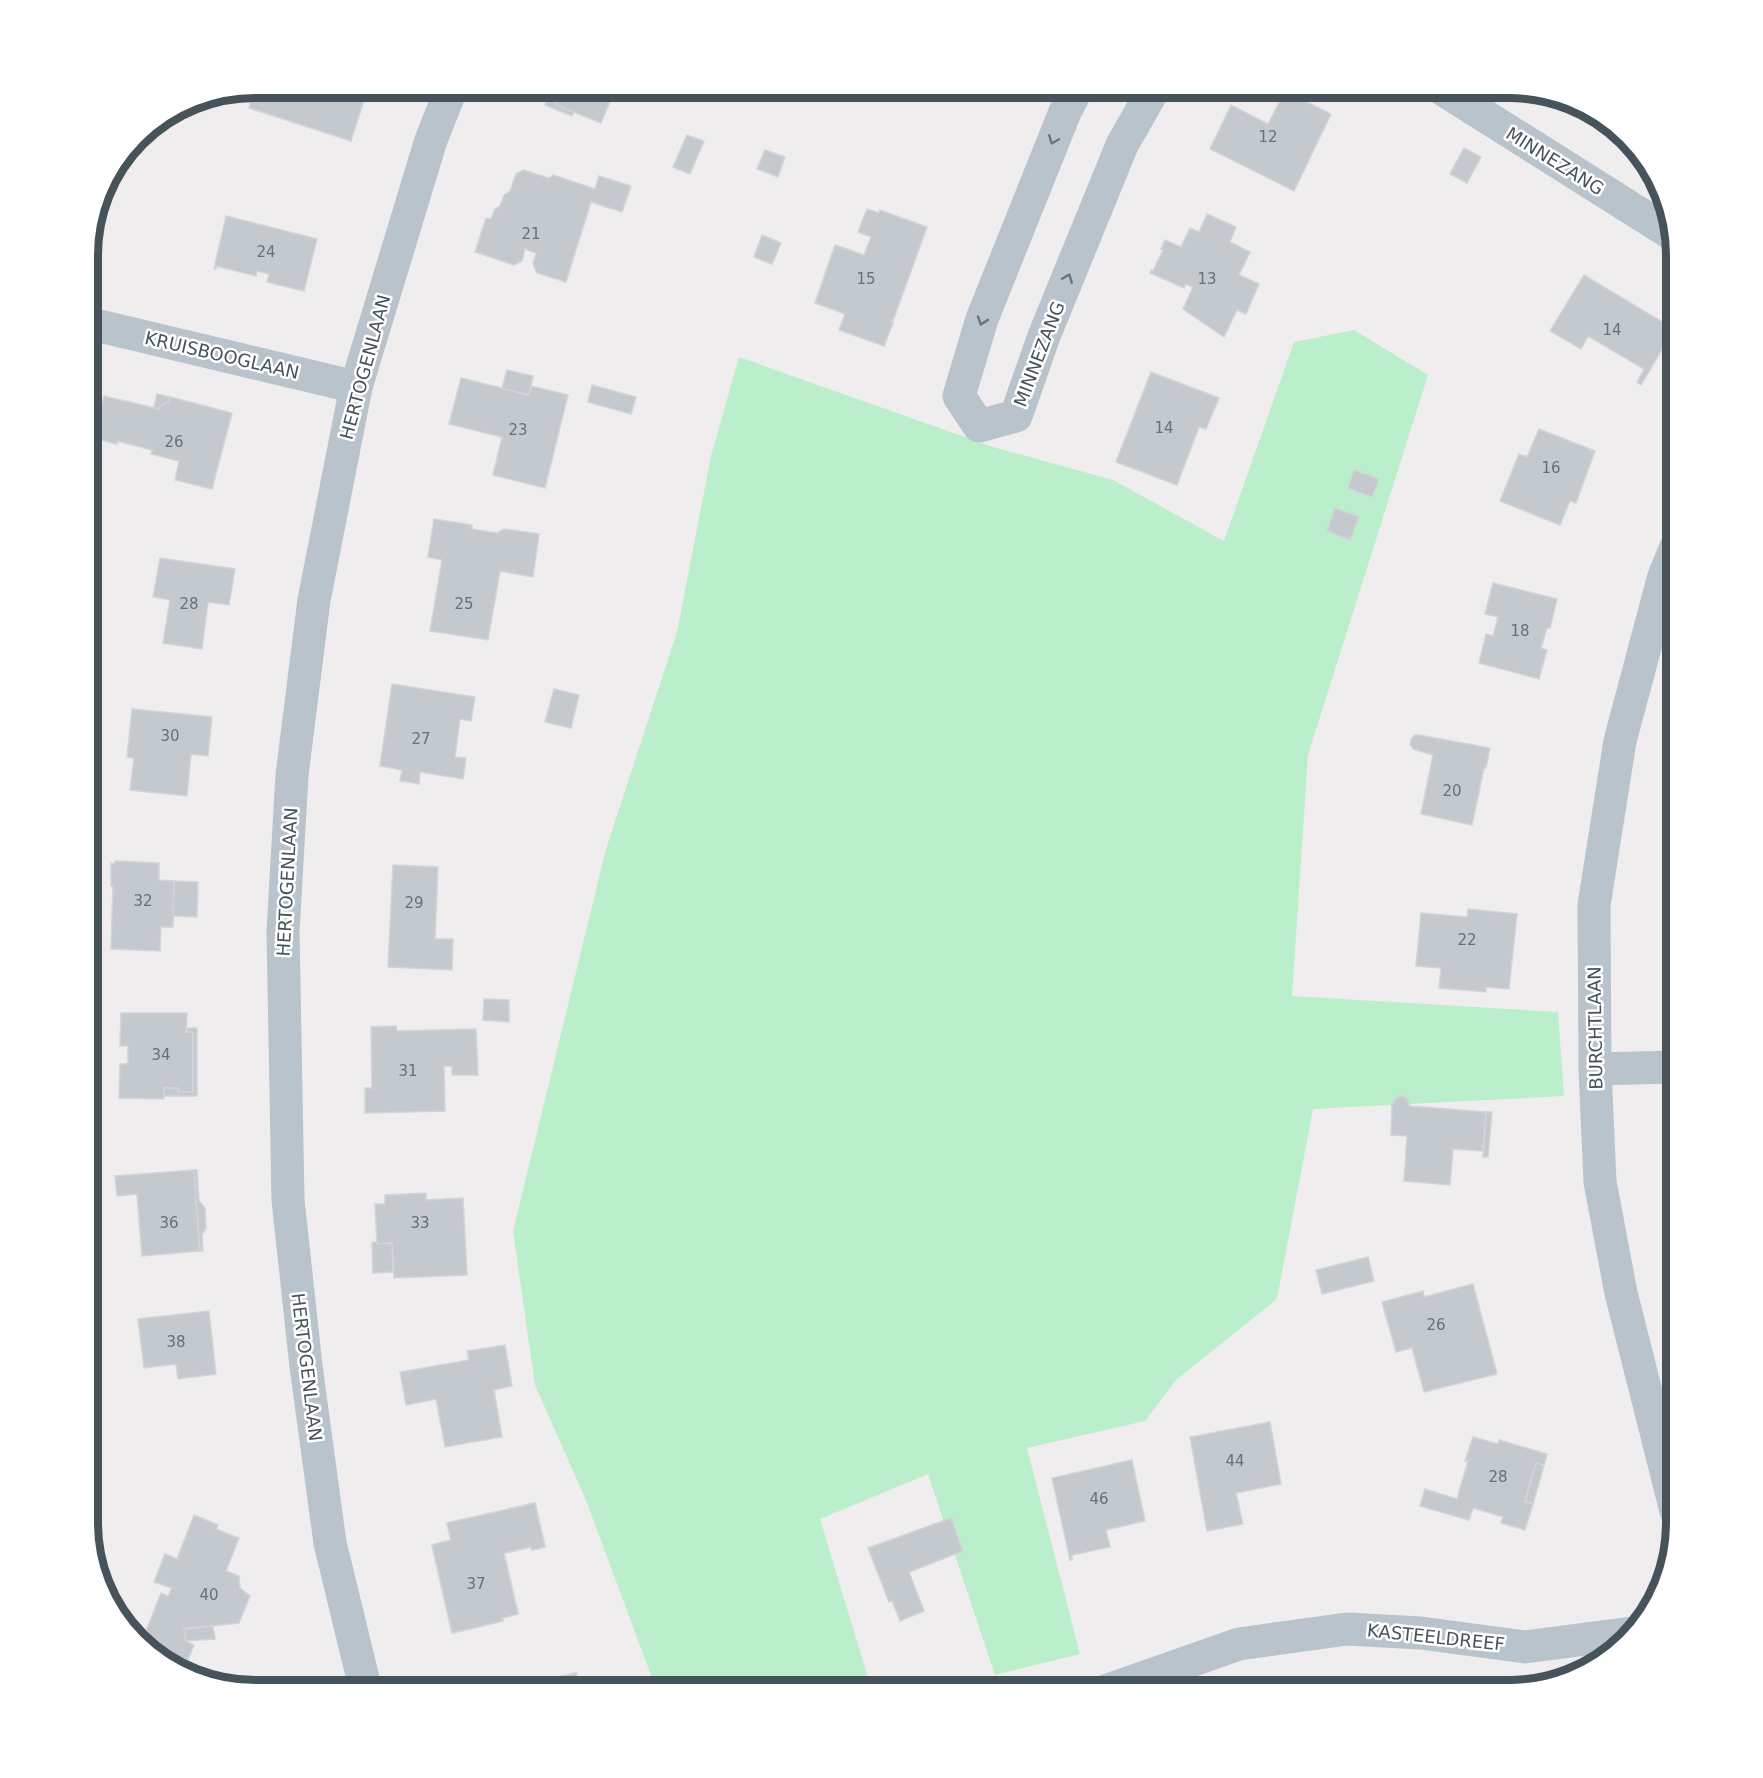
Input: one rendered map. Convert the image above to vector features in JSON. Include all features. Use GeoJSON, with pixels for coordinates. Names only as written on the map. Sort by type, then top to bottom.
{"type":"FeatureCollection","features":[{"type":"Feature","properties":{"kind":"street","name":"HERTOGENLAAN"},"geometry":{"type":"LineString","coordinates":[[363,1680],[330,1544],[306,1366],[288,1200],[283,931],[292,775],[314,600],[356,387],[431,140],[448,98]]}},
{"type":"Feature","properties":{"kind":"street","name":"MINNEZANG"},"geometry":{"type":"LineString","coordinates":[[1072,98],[982,320],[959,396],[979,426],[1016,416],[1044,336],[1122,145],[1149,98]]}},
{"type":"Feature","properties":{"kind":"street","name":"MINNEZANG"},"geometry":{"type":"LineString","coordinates":[[1456,98],[1663,228]]}},
{"type":"Feature","properties":{"kind":"street","name":"KRUISBOOGLAAN"},"geometry":{"type":"LineString","coordinates":[[98,326],[356,387]]}},
{"type":"Feature","properties":{"kind":"street","name":"BURCHTLAAN"},"geometry":{"type":"LineString","coordinates":[[1666,571],[1620,741],[1594,906],[1594,1070],[1600,1182],[1621,1293],[1666,1471]]}},
{"type":"Feature","properties":{"kind":"street"},"geometry":{"type":"LineString","coordinates":[[1594,1070],[1666,1067]]}},
{"type":"Feature","properties":{"kind":"street","name":"KASTEELDREEF"},"geometry":{"type":"LineString","coordinates":[[1136,1680],[1239,1644],[1347,1629],[1421,1633],[1526,1647],[1619,1635]]}},
{"type":"Feature","properties":{"kind":"green space"},"geometry":{"type":"Polygon","coordinates":[[[1354,330],[1428,375],[1308,755],[1292,996],[1558,1012],[1564,1096],[1313,1109],[1277,1299],[1176,1380],[1145,1421],[1027,1448],[1080,1654],[995,1675],[928,1474],[820,1519],[869,1680],[653,1680],[585,1498],[535,1385],[513,1231],[606,849],[677,632],[711,456],[739,357],[993,447],[1113,480],[1224,541],[1294,342],[1354,330]]]}},
{"type":"Feature","properties":{"kind":"building"},"geometry":{"type":"Polygon","coordinates":[[[252,98],[365,98],[351,141],[249,108],[252,98]]]}},
{"type":"Feature","properties":{"kind":"building"},"geometry":{"type":"Polygon","coordinates":[[[548,98],[559,98],[556,105],[574,112],[572,116],[545,105],[548,98]]]}},
{"type":"Feature","properties":{"kind":"building"},"geometry":{"type":"Polygon","coordinates":[[[559,98],[611,98],[601,123],[556,105],[559,98]]]}},
{"type":"Feature","properties":{"kind":"building"},"geometry":{"type":"Polygon","coordinates":[[[1281,98],[1299,98],[1331,114],[1294,191],[1210,149],[1231,105],[1268,124],[1281,98]]]}},
{"type":"Feature","properties":{"kind":"building"},"geometry":{"type":"Polygon","coordinates":[[[687,135],[704,141],[690,174],[673,167],[687,135]]]}},
{"type":"Feature","properties":{"kind":"building"},"geometry":{"type":"Polygon","coordinates":[[[1464,148],[1481,157],[1467,183],[1450,174],[1464,148]]]}},
{"type":"Feature","properties":{"kind":"building"},"geometry":{"type":"Polygon","coordinates":[[[765,150],[785,157],[778,177],[757,169],[765,150]]]}},
{"type":"Feature","properties":{"kind":"building"},"geometry":{"type":"Polygon","coordinates":[[[523,170],[549,178],[553,175],[595,189],[599,176],[631,186],[622,212],[591,202],[566,282],[537,273],[533,264],[536,253],[525,249],[522,261],[514,265],[475,252],[486,218],[491,219],[504,195],[510,191],[516,174],[523,170]]]}},
{"type":"Feature","properties":{"kind":"building"},"geometry":{"type":"Polygon","coordinates":[[[867,209],[879,213],[880,210],[927,227],[893,321],[891,320],[893,323],[884,346],[839,330],[845,314],[815,303],[835,245],[864,255],[871,237],[858,232],[867,209]]]}},
{"type":"Feature","properties":{"kind":"building"},"geometry":{"type":"Polygon","coordinates":[[[1207,214],[1236,227],[1230,242],[1250,252],[1239,275],[1259,284],[1246,314],[1237,310],[1224,337],[1183,309],[1193,287],[1185,284],[1184,288],[1150,273],[1163,250],[1161,249],[1165,240],[1181,247],[1190,228],[1199,232],[1207,214]]]}},
{"type":"Feature","properties":{"kind":"building"},"geometry":{"type":"Polygon","coordinates":[[[226,216],[317,239],[304,291],[267,282],[269,274],[257,271],[256,276],[216,266],[214,269],[226,216]]]}},
{"type":"Feature","properties":{"kind":"building"},"geometry":{"type":"Polygon","coordinates":[[[762,235],[781,243],[772,264],[754,257],[762,235]]]}},
{"type":"Feature","properties":{"kind":"building"},"geometry":{"type":"Polygon","coordinates":[[[1584,275],[1666,324],[1666,343],[1641,385],[1637,382],[1644,369],[1588,336],[1581,349],[1550,331],[1584,275]]]}},
{"type":"Feature","properties":{"kind":"building"},"geometry":{"type":"Polygon","coordinates":[[[507,370],[533,376],[529,395],[502,389],[507,370]]]}},
{"type":"Feature","properties":{"kind":"building"},"geometry":{"type":"Polygon","coordinates":[[[1151,372],[1219,398],[1206,429],[1199,427],[1177,485],[1116,462],[1151,372]]]}},
{"type":"Feature","properties":{"kind":"building"},"geometry":{"type":"Polygon","coordinates":[[[461,378],[529,395],[531,386],[568,395],[545,488],[493,475],[502,437],[449,424],[461,378]]]}},
{"type":"Feature","properties":{"kind":"building"},"geometry":{"type":"Polygon","coordinates":[[[592,385],[636,397],[631,414],[588,402],[592,385]]]}},
{"type":"Feature","properties":{"kind":"building"},"geometry":{"type":"Polygon","coordinates":[[[157,394],[170,397],[169,401],[159,409],[154,408],[157,394]]]}},
{"type":"Feature","properties":{"kind":"building"},"geometry":{"type":"Polygon","coordinates":[[[104,396],[159,409],[169,401],[170,397],[232,413],[212,489],[175,480],[179,461],[151,454],[152,450],[117,441],[117,444],[98,439],[98,419],[104,396]]]}},
{"type":"Feature","properties":{"kind":"building"},"geometry":{"type":"Polygon","coordinates":[[[1539,429],[1595,451],[1576,503],[1570,501],[1560,525],[1500,501],[1519,454],[1527,457],[1539,429]]]}},
{"type":"Feature","properties":{"kind":"building"},"geometry":{"type":"Polygon","coordinates":[[[1354,470],[1379,479],[1372,497],[1348,488],[1354,470]]]}},
{"type":"Feature","properties":{"kind":"building"},"geometry":{"type":"Polygon","coordinates":[[[1335,508],[1359,517],[1350,540],[1327,531],[1335,508]]]}},
{"type":"Feature","properties":{"kind":"building"},"geometry":{"type":"Polygon","coordinates":[[[434,519],[472,525],[472,529],[497,533],[504,529],[539,534],[533,577],[500,571],[488,640],[430,631],[442,560],[428,557],[434,519]]]}},
{"type":"Feature","properties":{"kind":"building"},"geometry":{"type":"Polygon","coordinates":[[[160,558],[235,569],[229,605],[208,602],[202,649],[163,643],[170,600],[153,597],[160,558]]]}},
{"type":"Feature","properties":{"kind":"building"},"geometry":{"type":"Polygon","coordinates":[[[1493,583],[1557,599],[1550,628],[1547,628],[1541,648],[1547,650],[1539,679],[1479,663],[1486,634],[1493,636],[1498,617],[1485,614],[1493,583]]]}},
{"type":"Feature","properties":{"kind":"building"},"geometry":{"type":"Polygon","coordinates":[[[392,684],[475,697],[471,721],[460,719],[455,757],[466,758],[463,779],[420,772],[419,784],[400,781],[402,770],[380,766],[392,684]]]}},
{"type":"Feature","properties":{"kind":"building"},"geometry":{"type":"Polygon","coordinates":[[[554,689],[579,695],[571,728],[545,722],[554,689]]]}},
{"type":"Feature","properties":{"kind":"building"},"geometry":{"type":"Polygon","coordinates":[[[132,709],[212,717],[208,756],[191,754],[187,796],[130,790],[134,758],[127,757],[132,709]]]}},
{"type":"Feature","properties":{"kind":"building"},"geometry":{"type":"Polygon","coordinates":[[[1415,735],[1490,748],[1472,825],[1421,814],[1433,755],[1413,749],[1410,744],[1415,735]]]}},
{"type":"Feature","properties":{"kind":"building"},"geometry":{"type":"Polygon","coordinates":[[[115,861],[159,863],[159,880],[174,881],[173,927],[161,927],[160,951],[111,949],[113,886],[111,886],[111,863],[115,864],[115,861]]]}},
{"type":"Feature","properties":{"kind":"building"},"geometry":{"type":"Polygon","coordinates":[[[393,865],[438,867],[435,939],[453,939],[452,970],[388,967],[393,865]]]}},
{"type":"Feature","properties":{"kind":"building"},"geometry":{"type":"Polygon","coordinates":[[[174,881],[198,882],[197,917],[173,916],[174,881]]]}},
{"type":"Feature","properties":{"kind":"building"},"geometry":{"type":"Polygon","coordinates":[[[1468,909],[1517,914],[1509,989],[1486,987],[1486,992],[1439,988],[1441,968],[1416,966],[1421,913],[1467,917],[1468,909]]]}},
{"type":"Feature","properties":{"kind":"building"},"geometry":{"type":"Polygon","coordinates":[[[484,999],[509,1000],[509,1022],[483,1020],[484,999]]]}},
{"type":"Feature","properties":{"kind":"building"},"geometry":{"type":"Polygon","coordinates":[[[121,1013],[187,1013],[186,1032],[193,1032],[193,1092],[178,1092],[178,1088],[164,1088],[164,1099],[119,1098],[120,1064],[128,1064],[128,1046],[120,1046],[121,1013]]]}},
{"type":"Feature","properties":{"kind":"building"},"geometry":{"type":"Polygon","coordinates":[[[396,1026],[397,1031],[476,1029],[478,1075],[452,1075],[452,1066],[444,1066],[445,1111],[365,1113],[365,1088],[372,1088],[371,1027],[396,1026]]]}},
{"type":"Feature","properties":{"kind":"building"},"geometry":{"type":"Polygon","coordinates":[[[187,1028],[197,1028],[197,1096],[164,1096],[164,1088],[178,1088],[178,1092],[193,1092],[193,1032],[186,1032],[187,1028]]]}},
{"type":"Feature","properties":{"kind":"building"},"geometry":{"type":"Polygon","coordinates":[[[1400,1096],[1409,1101],[1409,1106],[1486,1112],[1483,1151],[1453,1149],[1450,1185],[1404,1181],[1407,1136],[1391,1135],[1392,1105],[1400,1096]]]}},
{"type":"Feature","properties":{"kind":"building"},"geometry":{"type":"Polygon","coordinates":[[[1486,1112],[1492,1112],[1488,1157],[1483,1157],[1486,1112]]]}},
{"type":"Feature","properties":{"kind":"building"},"geometry":{"type":"Polygon","coordinates":[[[194,1170],[200,1251],[142,1256],[137,1194],[117,1196],[115,1176],[194,1170]]]}},
{"type":"Feature","properties":{"kind":"building"},"geometry":{"type":"Polygon","coordinates":[[[194,1170],[197,1170],[199,1201],[205,1208],[206,1228],[202,1235],[203,1251],[200,1251],[194,1170]]]}},
{"type":"Feature","properties":{"kind":"building"},"geometry":{"type":"Polygon","coordinates":[[[426,1193],[426,1200],[463,1198],[467,1275],[394,1278],[392,1243],[377,1244],[375,1204],[385,1204],[385,1195],[426,1193]]]}},
{"type":"Feature","properties":{"kind":"building"},"geometry":{"type":"Polygon","coordinates":[[[372,1242],[392,1243],[393,1272],[373,1273],[372,1242]]]}},
{"type":"Feature","properties":{"kind":"building"},"geometry":{"type":"Polygon","coordinates":[[[1368,1257],[1374,1281],[1322,1294],[1316,1270],[1368,1257]]]}},
{"type":"Feature","properties":{"kind":"building"},"geometry":{"type":"Polygon","coordinates":[[[1473,1284],[1497,1374],[1424,1392],[1412,1348],[1396,1352],[1382,1302],[1423,1291],[1424,1297],[1473,1284]]]}},
{"type":"Feature","properties":{"kind":"building"},"geometry":{"type":"Polygon","coordinates":[[[209,1311],[216,1374],[178,1379],[176,1364],[144,1368],[138,1319],[209,1311]]]}},
{"type":"Feature","properties":{"kind":"building"},"geometry":{"type":"Polygon","coordinates":[[[505,1345],[512,1386],[494,1390],[502,1437],[445,1447],[436,1399],[406,1405],[400,1372],[469,1360],[467,1351],[505,1345]]]}},
{"type":"Feature","properties":{"kind":"building"},"geometry":{"type":"Polygon","coordinates":[[[1270,1422],[1281,1484],[1236,1493],[1243,1524],[1207,1531],[1190,1437],[1270,1422]]]}},
{"type":"Feature","properties":{"kind":"building"},"geometry":{"type":"Polygon","coordinates":[[[1473,1437],[1498,1444],[1499,1440],[1547,1454],[1544,1465],[1536,1463],[1525,1501],[1533,1504],[1525,1530],[1501,1523],[1503,1517],[1473,1508],[1469,1520],[1420,1506],[1425,1489],[1457,1499],[1473,1437]]]}},
{"type":"Feature","properties":{"kind":"building"},"geometry":{"type":"Polygon","coordinates":[[[1132,1460],[1145,1521],[1106,1530],[1110,1547],[1072,1555],[1072,1560],[1070,1560],[1052,1478],[1132,1460]]]}},
{"type":"Feature","properties":{"kind":"building"},"geometry":{"type":"Polygon","coordinates":[[[1536,1463],[1544,1465],[1533,1504],[1525,1501],[1536,1463]]]}},
{"type":"Feature","properties":{"kind":"building"},"geometry":{"type":"Polygon","coordinates":[[[535,1503],[545,1547],[532,1550],[531,1547],[504,1553],[518,1614],[502,1618],[503,1621],[452,1633],[432,1545],[451,1540],[447,1523],[535,1503]]]}},
{"type":"Feature","properties":{"kind":"building"},"geometry":{"type":"Polygon","coordinates":[[[535,1503],[545,1547],[532,1550],[531,1547],[504,1553],[518,1614],[502,1618],[503,1621],[452,1633],[432,1545],[451,1540],[447,1523],[535,1503]]]}},
{"type":"Feature","properties":{"kind":"building"},"geometry":{"type":"Polygon","coordinates":[[[194,1515],[218,1525],[216,1529],[239,1538],[226,1571],[239,1576],[240,1588],[250,1596],[239,1623],[184,1629],[186,1641],[194,1645],[186,1665],[167,1654],[144,1635],[161,1593],[168,1596],[172,1588],[154,1582],[165,1554],[177,1559],[194,1515]]]}},
{"type":"Feature","properties":{"kind":"building"},"geometry":{"type":"Polygon","coordinates":[[[951,1518],[963,1551],[909,1572],[924,1611],[900,1621],[892,1601],[889,1602],[868,1548],[951,1518]]]}},
{"type":"Feature","properties":{"kind":"building"},"geometry":{"type":"Polygon","coordinates":[[[213,1626],[215,1639],[186,1641],[184,1629],[213,1626]]]}},
{"type":"Feature","properties":{"kind":"building"},"geometry":{"type":"Polygon","coordinates":[[[576,1673],[578,1680],[545,1680],[576,1673]]]}},
{"type":"Feature","properties":{"kind":"building"},"geometry":{"type":"Polygon","coordinates":[[[576,1673],[578,1680],[545,1680],[576,1673]]]}}]}
